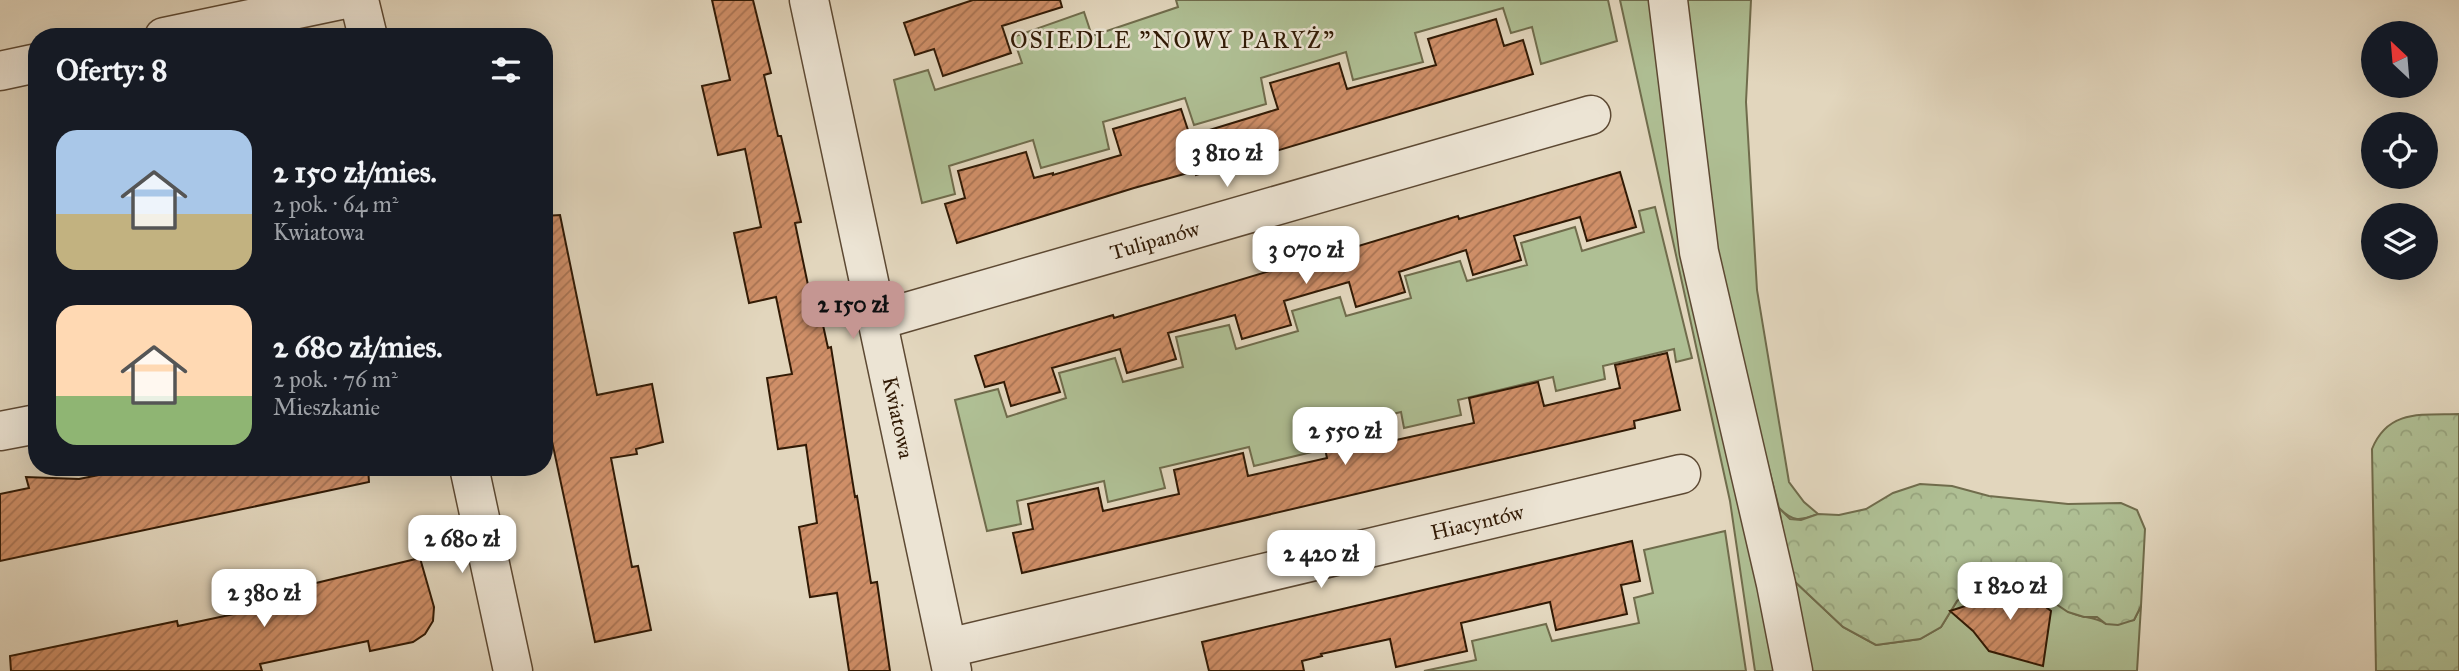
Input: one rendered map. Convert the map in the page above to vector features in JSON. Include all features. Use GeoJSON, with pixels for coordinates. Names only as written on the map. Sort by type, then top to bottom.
{"type":"FeatureCollection","features":[{"type":"Feature","properties":{"kind":"street"},"geometry":{"type":"LineString","coordinates":[[207,28],[341,0]]}},
{"type":"Feature","properties":{"kind":"street"},"geometry":{"type":"LineString","coordinates":[[359,0],[366,28]]}},
{"type":"Feature","properties":{"kind":"street","name":"Kwiatowa"},"geometry":{"type":"LineString","coordinates":[[809,0],[950,659]]}},
{"type":"Feature","properties":{"kind":"street"},"geometry":{"type":"LineString","coordinates":[[1668,0],[1699,252],[1773,571],[1793,671]]}},
{"type":"Feature","properties":{"kind":"street"},"geometry":{"type":"LineString","coordinates":[[0,71],[28,65]]}},
{"type":"Feature","properties":{"kind":"street","name":"Tulipanów"},"geometry":{"type":"LineString","coordinates":[[879,320],[1591,115]]}},
{"type":"Feature","properties":{"kind":"street"},"geometry":{"type":"LineString","coordinates":[[0,431],[28,426]]}},
{"type":"Feature","properties":{"kind":"street","name":"Hiacyntów"},"geometry":{"type":"LineString","coordinates":[[950,659],[1681,474]]}},
{"type":"Feature","properties":{"kind":"street"},"geometry":{"type":"LineString","coordinates":[[471,476],[513,671]]}},
{"type":"Feature","properties":{"kind":"green space"},"geometry":{"type":"Polygon","coordinates":[[[1176,0],[1608,0],[1617,41],[1541,64],[1532,27],[1511,33],[1503,8],[1415,33],[1423,62],[1353,80],[1346,52],[1261,78],[1266,104],[1194,125],[1185,98],[1103,122],[1109,149],[1041,168],[1033,140],[949,166],[955,194],[922,203],[894,80],[928,70],[935,90],[1022,63],[1013,37],[1084,12],[1092,36],[1178,7],[1176,0]]]}},
{"type":"Feature","properties":{"kind":"green space"},"geometry":{"type":"Polygon","coordinates":[[[1620,0],[1656,0],[1782,671],[1755,671],[1730,501],[1620,0]]]}},
{"type":"Feature","properties":{"kind":"green space"},"geometry":{"type":"Polygon","coordinates":[[[1682,0],[1751,0],[1746,102],[1757,290],[1789,482],[1804,502],[1818,514],[1806,518],[1793,518],[1779,508],[1712,246],[1682,0]]]}},
{"type":"Feature","properties":{"kind":"green space"},"geometry":{"type":"Polygon","coordinates":[[[1655,207],[1692,358],[1676,362],[1674,349],[1603,366],[1605,379],[1556,391],[1553,377],[1458,400],[1461,415],[1404,428],[1401,412],[1309,434],[1312,452],[1254,466],[1249,447],[1160,468],[1165,488],[1108,502],[1104,481],[1017,501],[1021,524],[987,531],[955,400],[998,389],[1007,417],[1066,398],[1059,373],[1115,358],[1123,382],[1183,367],[1176,337],[1229,325],[1236,349],[1298,331],[1292,311],[1340,297],[1346,316],[1411,298],[1405,276],[1460,261],[1467,281],[1527,265],[1521,243],[1575,227],[1582,251],[1644,232],[1639,211],[1655,207]]]}},
{"type":"Feature","properties":{"kind":"green space"},"geometry":{"type":"Polygon","coordinates":[[[2459,414],[2459,671],[2376,671],[2372,449],[2387,427],[2397,421],[2419,415],[2459,414]]]}},
{"type":"Feature","properties":{"kind":"green space"},"geometry":{"type":"Polygon","coordinates":[[[1920,484],[1952,486],[1989,496],[2068,504],[2121,503],[2137,510],[2145,529],[2141,606],[2134,620],[2118,625],[2106,624],[2097,617],[2084,617],[2068,612],[2056,604],[2029,572],[2006,565],[1997,568],[1957,601],[1941,627],[1920,639],[1876,645],[1843,627],[1791,578],[1779,508],[1790,519],[1801,520],[1818,514],[1839,515],[1866,509],[1893,493],[1920,484]]]}},
{"type":"Feature","properties":{"kind":"green space"},"geometry":{"type":"Polygon","coordinates":[[[1725,531],[1746,671],[1424,671],[1476,660],[1472,641],[1546,624],[1552,641],[1639,623],[1634,598],[1653,593],[1644,550],[1725,531]]]}},
{"type":"Feature","properties":{"kind":"green space"},"geometry":{"type":"Polygon","coordinates":[[[2006,565],[2033,577],[2058,603],[2076,615],[2106,624],[2134,620],[2141,606],[2137,671],[1809,671],[1791,578],[1843,627],[1876,645],[1920,639],[1941,627],[1957,601],[1997,568],[2006,565]]]}},
{"type":"Feature","properties":{"kind":"building"},"geometry":{"type":"Polygon","coordinates":[[[712,0],[753,0],[771,73],[764,75],[801,222],[795,223],[808,285],[814,284],[828,348],[831,347],[855,497],[857,496],[871,583],[877,582],[890,671],[849,671],[837,593],[810,597],[799,527],[817,523],[806,445],[778,449],[767,378],[792,374],[776,297],[749,303],[734,233],[761,227],[745,149],[718,155],[702,86],[730,80],[712,0]]]}},
{"type":"Feature","properties":{"kind":"building"},"geometry":{"type":"Polygon","coordinates":[[[973,0],[1060,0],[1062,7],[1002,26],[1011,53],[943,76],[934,49],[915,55],[904,23],[973,0]]]}},
{"type":"Feature","properties":{"kind":"building"},"geometry":{"type":"Polygon","coordinates":[[[1496,19],[1504,46],[1523,40],[1533,74],[1196,175],[1195,171],[1134,188],[957,243],[945,204],[965,198],[958,171],[1026,152],[1034,178],[1053,175],[1121,155],[1113,129],[1181,109],[1190,136],[1278,109],[1270,83],[1339,63],[1347,89],[1436,65],[1428,39],[1496,19]]]}},
{"type":"Feature","properties":{"kind":"building"},"geometry":{"type":"Polygon","coordinates":[[[1620,172],[1636,227],[1587,241],[1580,217],[1514,236],[1521,260],[1473,275],[1466,250],[1399,272],[1405,292],[1356,307],[1349,282],[1284,301],[1291,325],[1242,339],[1235,315],[1168,333],[1176,359],[1127,373],[1120,349],[1052,368],[1060,392],[1011,406],[1004,382],[985,387],[975,356],[1113,315],[1114,318],[1342,249],[1458,216],[1459,219],[1620,172]]]}},
{"type":"Feature","properties":{"kind":"building"},"geometry":{"type":"Polygon","coordinates":[[[553,215],[560,215],[597,395],[652,384],[663,442],[636,449],[637,454],[611,458],[632,567],[638,566],[651,630],[595,642],[553,446],[553,215]]]}},
{"type":"Feature","properties":{"kind":"building"},"geometry":{"type":"Polygon","coordinates":[[[1667,353],[1680,410],[1634,421],[1635,428],[1022,573],[1013,533],[1033,529],[1028,504],[1098,488],[1103,511],[1179,494],[1174,470],[1243,453],[1248,476],[1327,458],[1322,434],[1391,418],[1396,440],[1474,423],[1469,398],[1538,382],[1544,406],[1620,388],[1615,365],[1667,353]]]}},
{"type":"Feature","properties":{"kind":"building"},"geometry":{"type":"Polygon","coordinates":[[[94,476],[369,476],[369,482],[0,561],[0,494],[29,488],[26,477],[79,479],[94,476]]]}},
{"type":"Feature","properties":{"kind":"building"},"geometry":{"type":"Polygon","coordinates":[[[1632,541],[1640,581],[1621,585],[1627,614],[1556,630],[1550,602],[1461,623],[1467,651],[1396,667],[1390,639],[1321,654],[1322,656],[1302,661],[1304,671],[1209,671],[1202,642],[1632,541]]]}},
{"type":"Feature","properties":{"kind":"building"},"geometry":{"type":"Polygon","coordinates":[[[420,558],[434,607],[433,621],[425,634],[413,642],[370,651],[368,641],[260,664],[262,671],[11,671],[10,656],[177,621],[178,626],[294,601],[291,589],[420,558]]]}},
{"type":"Feature","properties":{"kind":"building"},"geometry":{"type":"Polygon","coordinates":[[[2001,580],[2028,584],[2029,594],[2051,611],[2043,666],[1989,651],[1973,631],[1950,611],[1987,599],[2001,580]]]}},
{"type":"Feature","properties":{"kind":"district","name":"OSIEDLE \"NOWY PARYŻ\""},"geometry":{"type":"Point","coordinates":[1173,40]}}]}
